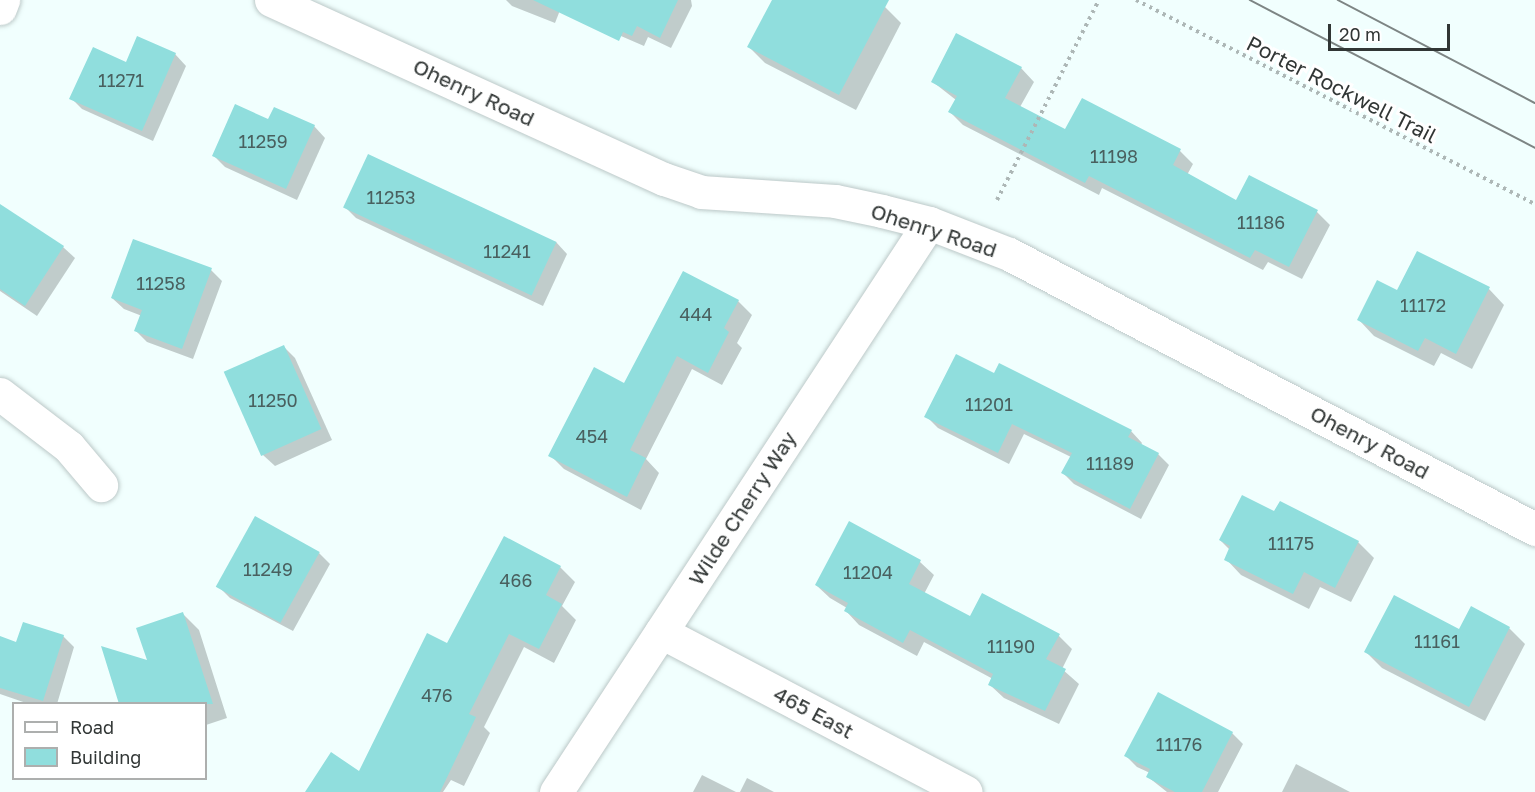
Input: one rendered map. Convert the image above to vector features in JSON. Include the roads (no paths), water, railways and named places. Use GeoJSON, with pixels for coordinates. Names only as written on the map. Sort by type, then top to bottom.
{"type":"FeatureCollection","features":[{"type":"Feature","properties":{"kind":"street"},"geometry":{"type":"LineString","coordinates":[[0,8],[3,0]]}},
{"type":"Feature","properties":{"kind":"street","name":"Ohenry Road"},"geometry":{"type":"LineString","coordinates":[[271,0],[664,179],[701,192],[835,201],[929,224],[1009,254],[1535,529]]}},
{"type":"Feature","properties":{"kind":"street","name":"Wilde Cherry Way"},"geometry":{"type":"LineString","coordinates":[[556,792],[929,224]]}},
{"type":"Feature","properties":{"kind":"street"},"geometry":{"type":"LineString","coordinates":[[0,394],[69,447],[100,485]]}},
{"type":"Feature","properties":{"kind":"street","name":"465 East"},"geometry":{"type":"LineString","coordinates":[[661,632],[966,792]]}},
{"type":"Feature","properties":{"kind":"tram line"},"geometry":{"type":"LineString","coordinates":[[1250,0],[1535,148]]}},
{"type":"Feature","properties":{"kind":"tram line"},"geometry":{"type":"LineString","coordinates":[[1338,0],[1535,103]]}}]}
